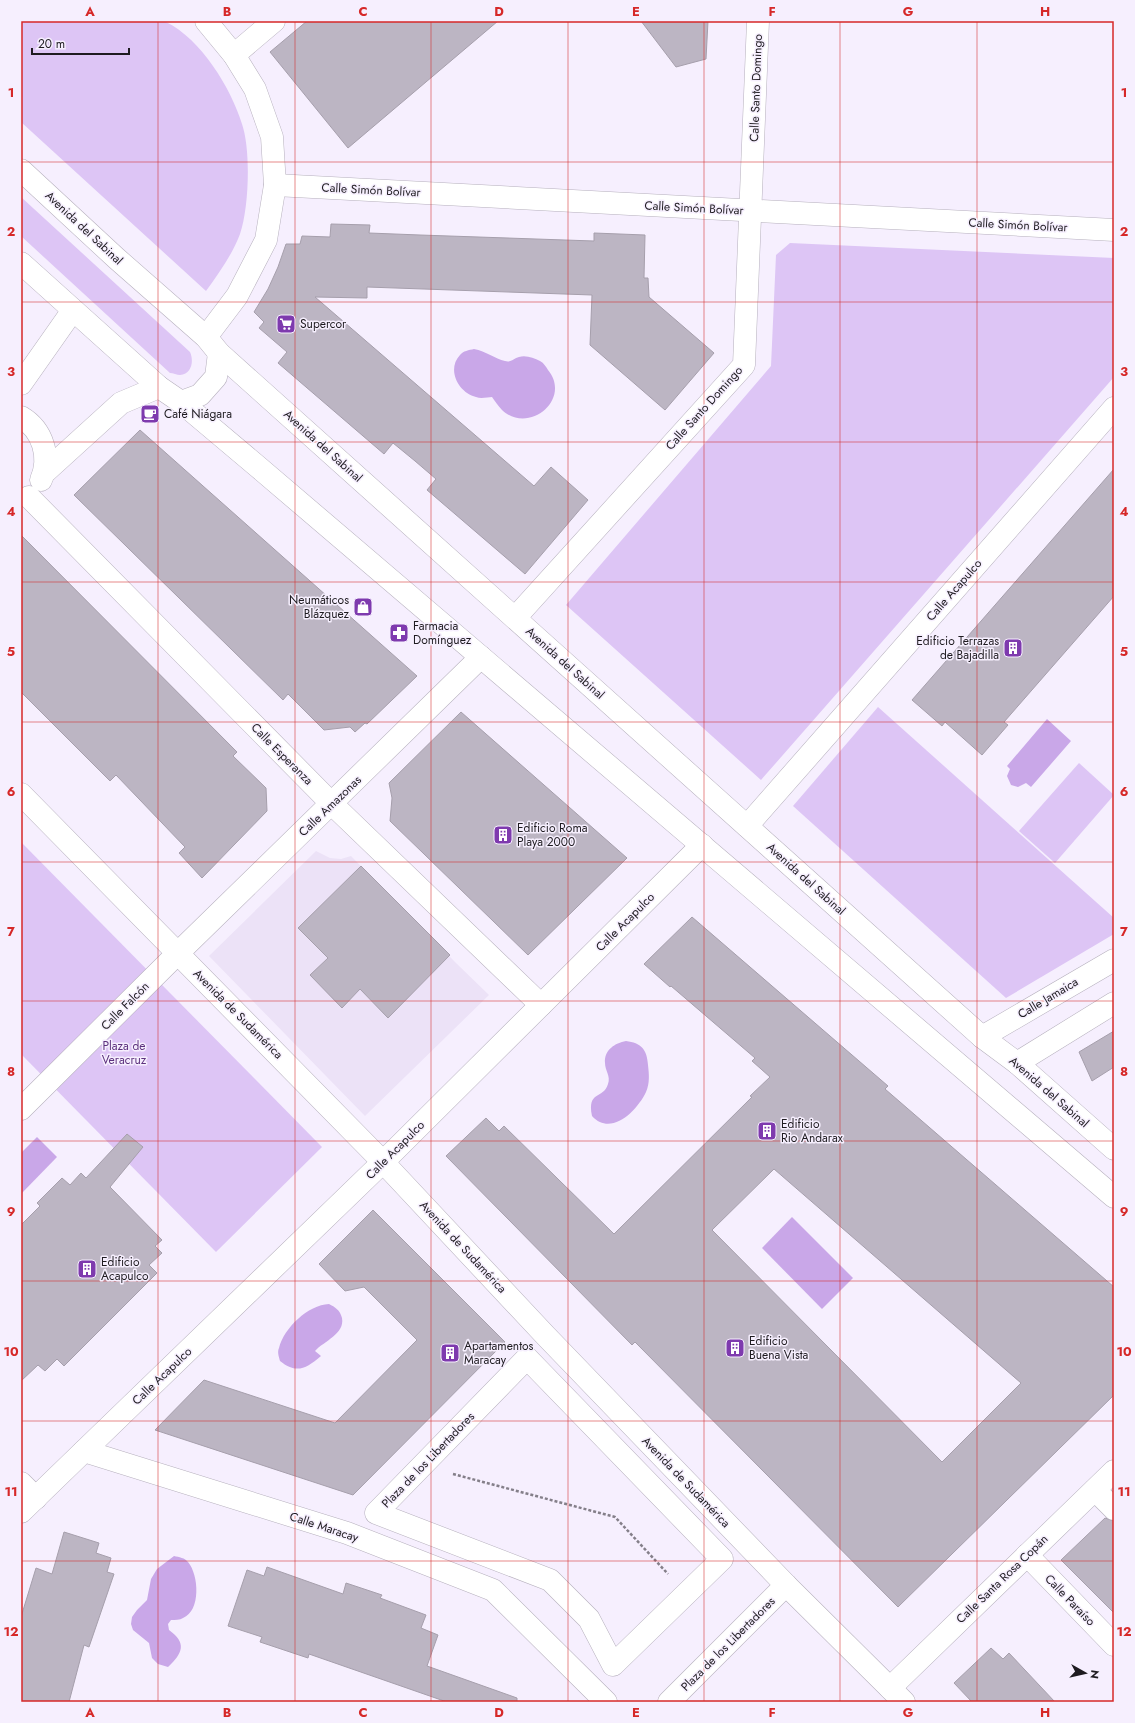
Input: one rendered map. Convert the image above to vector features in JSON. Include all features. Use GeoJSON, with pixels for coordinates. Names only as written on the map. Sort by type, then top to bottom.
{"type":"FeatureCollection","features":[{"type":"Feature","properties":{"kind":"street"},"geometry":{"type":"LineString","coordinates":[[181,402],[200,395],[216,377],[213,345],[266,240],[275,185],[272,137],[255,89],[234,55],[206,21]]}},
{"type":"Feature","properties":{"kind":"street"},"geometry":{"type":"LineString","coordinates":[[234,55],[274,21]]}},
{"type":"Feature","properties":{"kind":"street","name":"Calle Santo Domingo"},"geometry":{"type":"LineString","coordinates":[[515,618],[744,365],[752,211],[758,21]]}},
{"type":"Feature","properties":{"kind":"street","name":"Avenida del Sabinal"},"geometry":{"type":"LineString","coordinates":[[21,170],[116,258],[515,618],[982,1037],[1017,1063],[1114,1149]]}},
{"type":"Feature","properties":{"kind":"street","name":"Calle Simón Bolívar"},"geometry":{"type":"LineString","coordinates":[[275,185],[1114,230]]}},
{"type":"Feature","properties":{"kind":"street"},"geometry":{"type":"LineString","coordinates":[[21,263],[159,387],[181,402],[1114,1197]]}},
{"type":"Feature","properties":{"kind":"street"},"geometry":{"type":"LineString","coordinates":[[21,384],[73,310]]}},
{"type":"Feature","properties":{"kind":"street"},"geometry":{"type":"LineString","coordinates":[[44,473],[121,403],[159,387]]}},
{"type":"Feature","properties":{"kind":"street","name":"Calle Acapulco"},"geometry":{"type":"LineString","coordinates":[[747,826],[1114,408]]}},
{"type":"Feature","properties":{"kind":"street"},"geometry":{"type":"LineString","coordinates":[[21,417],[37,431],[43,444],[45,459],[44,473],[38,486],[25,501]]}},
{"type":"Feature","properties":{"kind":"street","name":"Calle Esperanza"},"geometry":{"type":"LineString","coordinates":[[25,501],[332,804],[541,1005]]}},
{"type":"Feature","properties":{"kind":"street","name":"Calle Amazonas"},"geometry":{"type":"LineString","coordinates":[[178,953],[481,658]]}},
{"type":"Feature","properties":{"kind":"street","name":"Avenida de Sudamérica"},"geometry":{"type":"LineString","coordinates":[[21,794],[383,1162],[545,1335],[786,1586],[897,1695]]}},
{"type":"Feature","properties":{"kind":"street","name":"Calle Acapulco"},"geometry":{"type":"LineString","coordinates":[[84,1451],[383,1162],[702,845]]}},
{"type":"Feature","properties":{"kind":"street","name":"Calle Falcón"},"geometry":{"type":"LineString","coordinates":[[21,1109],[178,953]]}},
{"type":"Feature","properties":{"kind":"street","name":"Calle Jamaica"},"geometry":{"type":"LineString","coordinates":[[982,1037],[1114,960]]}},
{"type":"Feature","properties":{"kind":"street"},"geometry":{"type":"LineString","coordinates":[[1017,1063],[1114,1003]]}},
{"type":"Feature","properties":{"kind":"street","name":"Plaza de los Libertadores"},"geometry":{"type":"LineString","coordinates":[[527,1358],[722,1559],[686,1594],[613,1665],[589,1619],[550,1580],[376,1513],[527,1358]]}},
{"type":"Feature","properties":{"kind":"street"},"geometry":{"type":"LineString","coordinates":[[26,1497],[84,1451]]}},
{"type":"Feature","properties":{"kind":"street","name":"Calle Maracay"},"geometry":{"type":"LineString","coordinates":[[84,1451],[347,1533],[493,1590],[606,1702]]}},
{"type":"Feature","properties":{"kind":"street","name":"Calle Santa Rosa Copán"},"geometry":{"type":"LineString","coordinates":[[897,1695],[1026,1555],[1114,1471]]}},
{"type":"Feature","properties":{"kind":"street"},"geometry":{"type":"LineString","coordinates":[[1095,1490],[1114,1509]]}},
{"type":"Feature","properties":{"kind":"street","name":"Calle Paraíso"},"geometry":{"type":"LineString","coordinates":[[1026,1555],[1114,1645]]}},
{"type":"Feature","properties":{"kind":"street","name":"Plaza de los Libertadores"},"geometry":{"type":"LineString","coordinates":[[669,1702],[786,1586]]}},
{"type":"Feature","properties":{"kind":"path"},"geometry":{"type":"LineString","coordinates":[[422,1466],[615,1517],[686,1594]]}},
{"type":"Feature","properties":{"kind":"shaded area"},"geometry":{"type":"Polygon","coordinates":[[[474,349],[501,360],[511,361],[524,356],[533,358],[544,364],[554,381],[555,392],[551,402],[544,410],[535,416],[524,418],[513,417],[502,410],[492,397],[480,398],[470,395],[464,391],[456,380],[454,367],[461,354],[474,349]]]}},
{"type":"Feature","properties":{"kind":"shaded area"},"geometry":{"type":"Polygon","coordinates":[[[1047,719],[1071,741],[1031,787],[1026,783],[1018,787],[1011,785],[1007,776],[1010,769],[1007,766],[1047,719]]]}},
{"type":"Feature","properties":{"kind":"shaded area"},"geometry":{"type":"Polygon","coordinates":[[[316,851],[330,858],[341,859],[351,856],[489,995],[365,1116],[209,956],[316,851]]]}},
{"type":"Feature","properties":{"kind":"shaded area"},"geometry":{"type":"Polygon","coordinates":[[[626,1041],[636,1043],[645,1051],[649,1072],[649,1082],[646,1092],[636,1107],[623,1119],[615,1123],[607,1124],[599,1122],[592,1116],[591,1108],[592,1102],[596,1096],[606,1089],[609,1081],[605,1063],[606,1054],[614,1045],[626,1041]]]}},
{"type":"Feature","properties":{"kind":"shaded area"},"geometry":{"type":"Polygon","coordinates":[[[37,1137],[57,1157],[21,1194],[21,1153],[37,1137]]]}},
{"type":"Feature","properties":{"kind":"shaded area"},"geometry":{"type":"Polygon","coordinates":[[[792,1217],[853,1278],[822,1309],[762,1248],[792,1217]]]}},
{"type":"Feature","properties":{"kind":"shaded area"},"geometry":{"type":"Polygon","coordinates":[[[329,1304],[339,1311],[342,1318],[342,1324],[333,1337],[315,1351],[321,1356],[306,1367],[296,1369],[291,1368],[280,1361],[278,1350],[282,1340],[291,1326],[313,1308],[329,1304]]]}},
{"type":"Feature","properties":{"kind":"shaded area"},"geometry":{"type":"Polygon","coordinates":[[[174,1556],[182,1558],[188,1562],[192,1568],[196,1584],[196,1592],[193,1608],[189,1614],[180,1619],[171,1620],[168,1624],[169,1630],[179,1639],[181,1648],[180,1653],[168,1667],[158,1664],[152,1658],[149,1643],[133,1630],[131,1624],[132,1617],[147,1600],[151,1579],[157,1569],[174,1556]]]}},
{"type":"Feature","properties":{"kind":"green space"},"geometry":{"type":"Polygon","coordinates":[[[21,21],[163,21],[179,30],[191,40],[203,52],[213,66],[230,95],[242,124],[247,148],[248,179],[243,223],[237,242],[229,257],[206,291],[21,122],[21,21]]]}},
{"type":"Feature","properties":{"kind":"green space"},"geometry":{"type":"Polygon","coordinates":[[[21,197],[190,352],[192,363],[187,372],[180,375],[170,373],[21,236],[21,197]]]}},
{"type":"Feature","properties":{"kind":"green space"},"geometry":{"type":"Polygon","coordinates":[[[790,243],[1114,258],[1114,377],[761,780],[566,605],[771,366],[776,255],[790,243]]]}},
{"type":"Feature","properties":{"kind":"green space"},"geometry":{"type":"Polygon","coordinates":[[[878,707],[1114,918],[1114,934],[1006,998],[793,806],[878,707]]]}},
{"type":"Feature","properties":{"kind":"green space"},"geometry":{"type":"Polygon","coordinates":[[[1079,763],[1114,795],[1055,863],[1019,831],[1079,763]]]}},
{"type":"Feature","properties":{"kind":"green space","name":"Plaza de Veracruz"},"geometry":{"type":"Polygon","coordinates":[[[21,842],[322,1147],[216,1252],[21,1054],[21,842]]]}},
{"type":"Feature","properties":{"kind":"building"},"geometry":{"type":"Polygon","coordinates":[[[307,21],[498,21],[348,148],[270,52],[307,21]]]}},
{"type":"Feature","properties":{"kind":"building"},"geometry":{"type":"Polygon","coordinates":[[[641,21],[708,21],[706,59],[676,67],[641,21]]]}},
{"type":"Feature","properties":{"kind":"building"},"geometry":{"type":"Polygon","coordinates":[[[331,224],[370,225],[369,233],[420,235],[594,241],[594,233],[645,235],[644,278],[648,278],[649,297],[714,353],[665,410],[590,345],[592,295],[367,287],[367,298],[315,297],[534,486],[551,467],[588,500],[525,574],[427,490],[436,479],[415,461],[393,443],[384,454],[278,363],[287,352],[259,328],[264,322],[254,312],[268,289],[286,244],[300,244],[302,236],[330,237],[331,224]]]}},
{"type":"Feature","properties":{"kind":"building"},"geometry":{"type":"Polygon","coordinates":[[[140,430],[417,676],[367,724],[365,723],[355,732],[350,727],[324,730],[288,694],[283,700],[74,495],[140,430]]]}},
{"type":"Feature","properties":{"kind":"building","name":"Edificio Terrazas de Bajadilla"},"geometry":{"type":"Polygon","coordinates":[[[1114,469],[1114,596],[1004,722],[1008,725],[982,755],[945,722],[942,726],[912,700],[1114,469]]]}},
{"type":"Feature","properties":{"kind":"building"},"geometry":{"type":"Polygon","coordinates":[[[21,535],[237,752],[233,756],[266,788],[267,811],[202,878],[179,853],[185,847],[116,775],[110,781],[21,692],[21,535]]]}},
{"type":"Feature","properties":{"kind":"building","name":"Edificio Roma Playa 2000"},"geometry":{"type":"Polygon","coordinates":[[[461,712],[627,858],[528,955],[390,821],[392,798],[389,783],[461,712]]]}},
{"type":"Feature","properties":{"kind":"building"},"geometry":{"type":"Polygon","coordinates":[[[361,866],[450,955],[388,1018],[360,989],[342,1008],[310,975],[328,958],[298,928],[361,866]]]}},
{"type":"Feature","properties":{"kind":"building"},"geometry":{"type":"Polygon","coordinates":[[[692,917],[888,1086],[885,1089],[1114,1287],[1114,1395],[898,1607],[635,1342],[632,1345],[446,1156],[486,1118],[499,1131],[504,1126],[614,1234],[752,1097],[750,1096],[770,1077],[752,1061],[755,1058],[644,964],[692,917]],[[774,1169],[712,1230],[942,1462],[1021,1383],[774,1169]]]}},
{"type":"Feature","properties":{"kind":"building"},"geometry":{"type":"Polygon","coordinates":[[[1114,1031],[1114,1067],[1092,1081],[1079,1052],[1114,1031]]]}},
{"type":"Feature","properties":{"kind":"building","name":"Edificio Acapulco"},"geometry":{"type":"Polygon","coordinates":[[[127,1134],[143,1147],[110,1187],[162,1240],[155,1246],[162,1253],[149,1265],[157,1273],[64,1366],[57,1359],[45,1371],[38,1365],[21,1381],[21,1225],[40,1206],[37,1203],[62,1178],[70,1185],[81,1173],[86,1178],[127,1134]]]}},
{"type":"Feature","properties":{"kind":"building","name":"Apartamentos Maracay"},"geometry":{"type":"Polygon","coordinates":[[[373,1210],[505,1342],[353,1495],[155,1430],[204,1380],[335,1423],[417,1340],[364,1287],[345,1291],[319,1264],[373,1210]]]}},
{"type":"Feature","properties":{"kind":"building"},"geometry":{"type":"Polygon","coordinates":[[[1105,1518],[1114,1521],[1114,1613],[1061,1560],[1105,1518]]]}},
{"type":"Feature","properties":{"kind":"building"},"geometry":{"type":"Polygon","coordinates":[[[64,1532],[99,1543],[96,1553],[111,1558],[107,1572],[114,1574],[89,1647],[84,1645],[69,1702],[21,1702],[21,1617],[36,1568],[52,1574],[64,1532]]]}},
{"type":"Feature","properties":{"kind":"building"},"geometry":{"type":"Polygon","coordinates":[[[267,1567],[343,1594],[346,1583],[382,1595],[380,1598],[426,1615],[421,1628],[438,1635],[427,1666],[517,1698],[517,1702],[447,1702],[309,1654],[308,1658],[260,1642],[262,1637],[228,1626],[247,1570],[264,1576],[267,1567]]]}},
{"type":"Feature","properties":{"kind":"building"},"geometry":{"type":"Polygon","coordinates":[[[991,1648],[1003,1659],[1009,1653],[1055,1702],[972,1702],[954,1683],[991,1648]]]}},
{"type":"Feature","properties":{"kind":"place","name":"Supercor"},"geometry":{"type":"Point","coordinates":[286,324]}},
{"type":"Feature","properties":{"kind":"place","name":"Café Niágara"},"geometry":{"type":"Point","coordinates":[150,414]}},
{"type":"Feature","properties":{"kind":"place","name":"Neumáticos Blázquez"},"geometry":{"type":"Point","coordinates":[363,607]}},
{"type":"Feature","properties":{"kind":"place","name":"Farmacia Domínguez"},"geometry":{"type":"Point","coordinates":[399,633]}},
{"type":"Feature","properties":{"kind":"place","name":"Edificio Terrazas de Bajadilla"},"geometry":{"type":"Point","coordinates":[1013,648]}},
{"type":"Feature","properties":{"kind":"place","name":"Edificio Roma Playa 2000"},"geometry":{"type":"Point","coordinates":[503,835]}},
{"type":"Feature","properties":{"kind":"place","name":"Edificio Rio Andarax"},"geometry":{"type":"Point","coordinates":[767,1131]}},
{"type":"Feature","properties":{"kind":"place","name":"Edificio Acapulco"},"geometry":{"type":"Point","coordinates":[87,1269]}},
{"type":"Feature","properties":{"kind":"place","name":"Edificio Buena Vista"},"geometry":{"type":"Point","coordinates":[735,1348]}},
{"type":"Feature","properties":{"kind":"place","name":"Apartamentos Maracay"},"geometry":{"type":"Point","coordinates":[450,1353]}}]}
